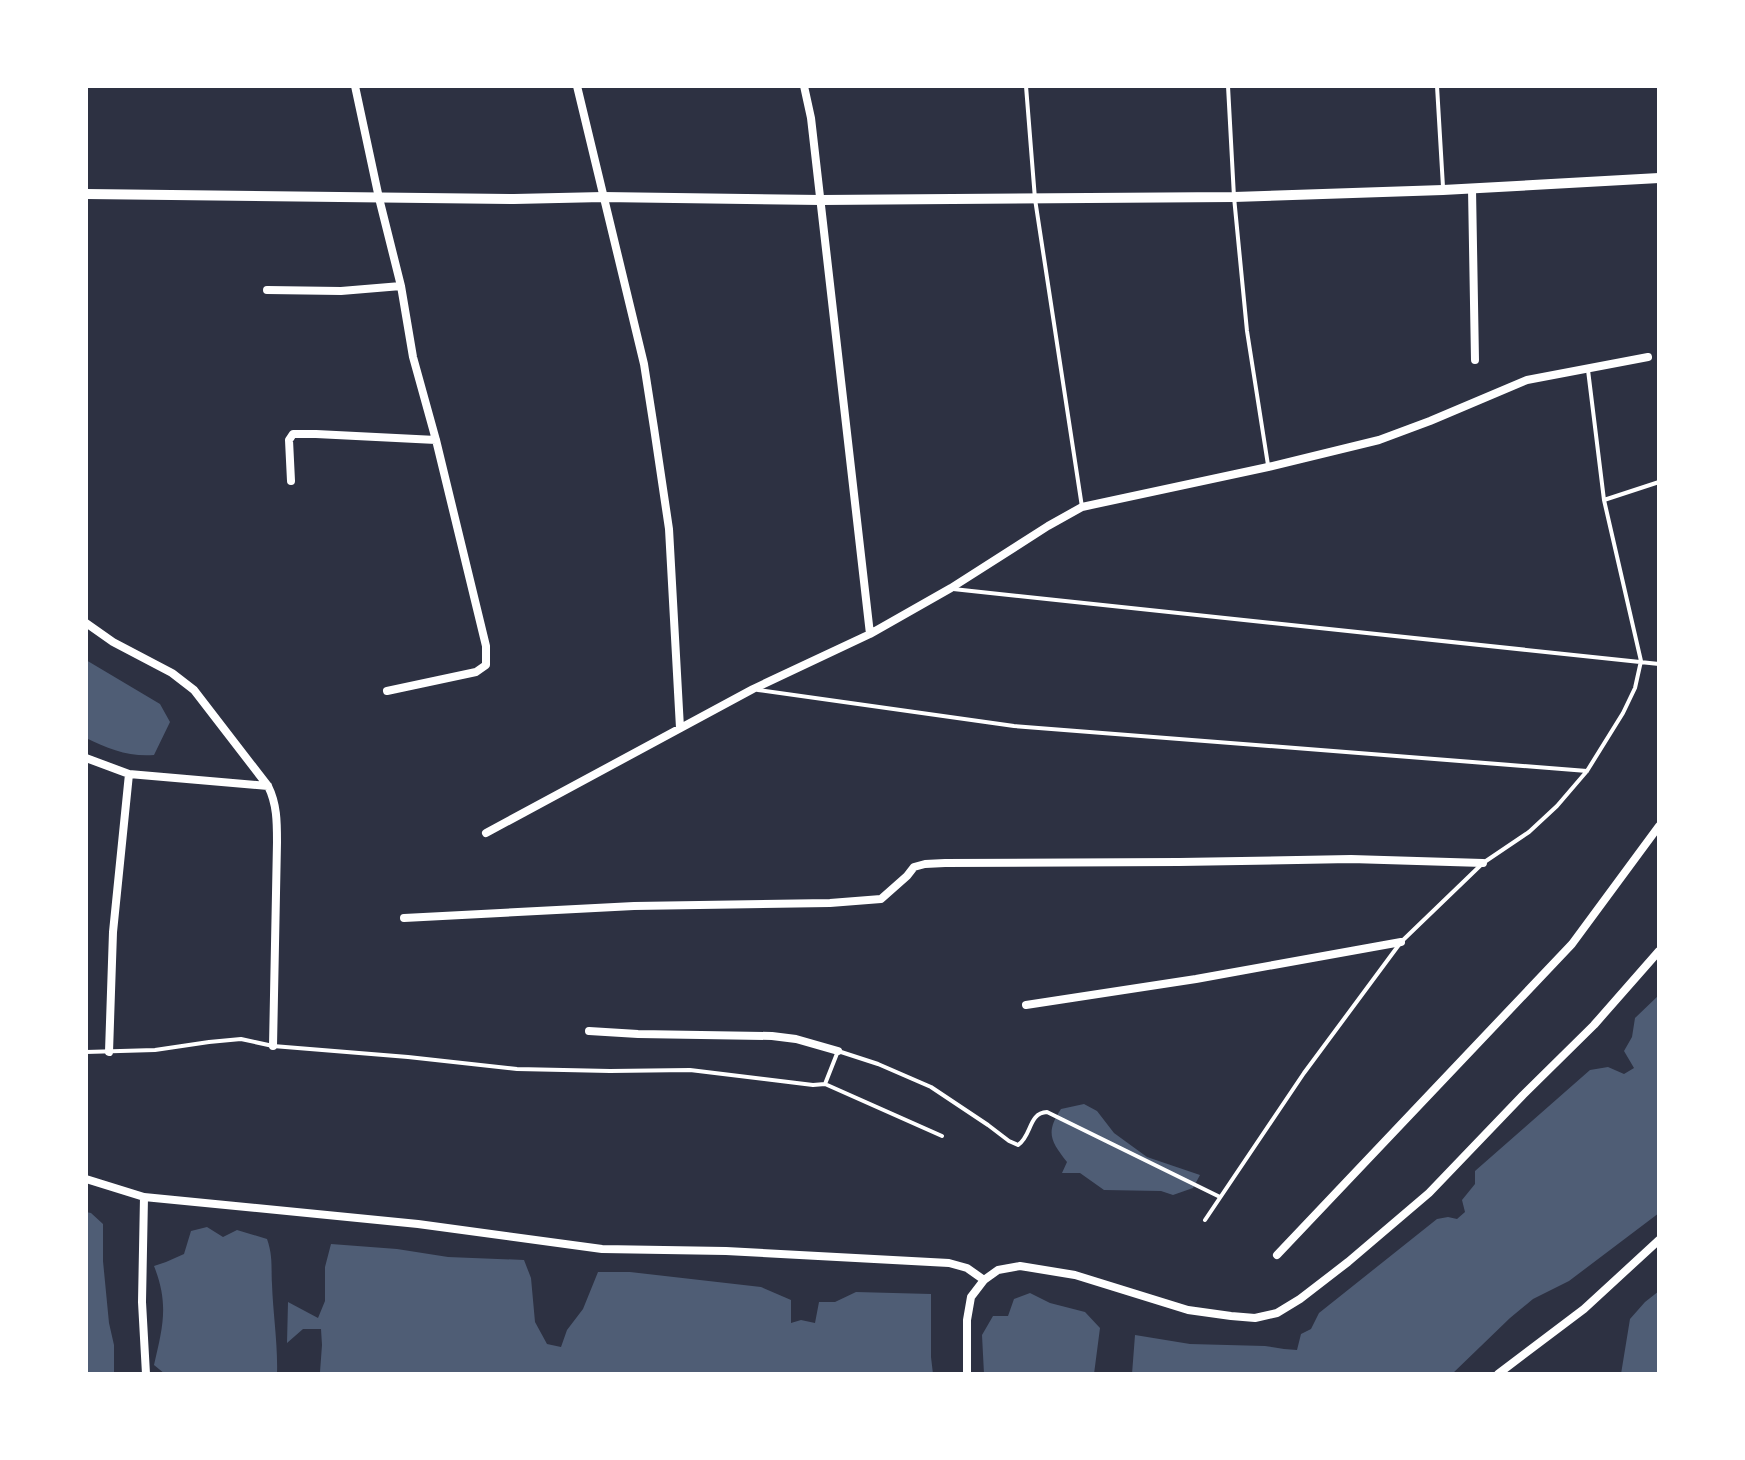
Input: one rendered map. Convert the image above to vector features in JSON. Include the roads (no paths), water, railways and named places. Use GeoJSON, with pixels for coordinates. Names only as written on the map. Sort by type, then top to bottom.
{"type":"FeatureCollection","features":[{"type":"Feature","properties":{"kind":"street"},"geometry":{"type":"LineString","coordinates":[[355,86],[401,286],[413,357],[486,646],[486,665],[476,672],[387,691]]}},
{"type":"Feature","properties":{"kind":"street"},"geometry":{"type":"LineString","coordinates":[[577,86],[644,364],[667,514],[680,728]]}},
{"type":"Feature","properties":{"kind":"street"},"geometry":{"type":"LineString","coordinates":[[804,86],[821,200],[870,634]]}},
{"type":"Feature","properties":{"kind":"street"},"geometry":{"type":"LineString","coordinates":[[86,194],[821,200],[1234,197],[1472,189],[1659,178]]}},
{"type":"Feature","properties":{"kind":"street"},"geometry":{"type":"LineString","coordinates":[[1472,189],[1475,360]]}},
{"type":"Feature","properties":{"kind":"street"},"geometry":{"type":"LineString","coordinates":[[267,290],[341,291],[401,286]]}},
{"type":"Feature","properties":{"kind":"street"},"geometry":{"type":"LineString","coordinates":[[486,833],[753,689],[870,634],[1082,507],[1379,440],[1527,380],[1648,357]]}},
{"type":"Feature","properties":{"kind":"street"},"geometry":{"type":"LineString","coordinates":[[291,481],[289,440],[293,434],[436,440]]}},
{"type":"Feature","properties":{"kind":"street"},"geometry":{"type":"LineString","coordinates":[[86,623],[113,642],[183,680],[204,701],[274,798],[277,816],[273,1046]]}},
{"type":"Feature","properties":{"kind":"street"},"geometry":{"type":"LineString","coordinates":[[86,758],[129,774],[268,786]]}},
{"type":"Feature","properties":{"kind":"street"},"geometry":{"type":"LineString","coordinates":[[109,1052],[113,932],[129,774]]}},
{"type":"Feature","properties":{"kind":"street"},"geometry":{"type":"LineString","coordinates":[[1277,1255],[1572,944],[1659,826]]}},
{"type":"Feature","properties":{"kind":"street"},"geometry":{"type":"LineString","coordinates":[[404,918],[634,906],[830,903],[881,899],[914,867],[925,864],[1351,859],[1483,863]]}},
{"type":"Feature","properties":{"kind":"street"},"geometry":{"type":"LineString","coordinates":[[1026,1005],[1196,979],[1401,942]]}},
{"type":"Feature","properties":{"kind":"street"},"geometry":{"type":"LineString","coordinates":[[967,1374],[967,1320],[971,1297],[984,1280],[998,1270],[1020,1266],[1075,1275],[1188,1310],[1231,1316],[1255,1318],[1277,1313],[1300,1299],[1429,1193],[1594,1025],[1659,951]]}},
{"type":"Feature","properties":{"kind":"street"},"geometry":{"type":"LineString","coordinates":[[589,1031],[772,1036],[838,1051]]}},
{"type":"Feature","properties":{"kind":"street"},"geometry":{"type":"LineString","coordinates":[[86,1179],[144,1197],[418,1224],[602,1249],[726,1251],[949,1263],[967,1268],[984,1280]]}},
{"type":"Feature","properties":{"kind":"street"},"geometry":{"type":"LineString","coordinates":[[144,1197],[142,1302],[146,1374]]}},
{"type":"Feature","properties":{"kind":"street"},"geometry":{"type":"LineString","coordinates":[[1498,1374],[1584,1309],[1659,1240]]}},
{"type":"Feature","properties":{"kind":"lane"},"geometry":{"type":"LineString","coordinates":[[1026,86],[1035,199],[1082,507]]}},
{"type":"Feature","properties":{"kind":"lane"},"geometry":{"type":"LineString","coordinates":[[1228,86],[1234,197],[1247,331],[1268,467]]}},
{"type":"Feature","properties":{"kind":"lane"},"geometry":{"type":"LineString","coordinates":[[1437,86],[1443,190]]}},
{"type":"Feature","properties":{"kind":"lane"},"geometry":{"type":"LineString","coordinates":[[1648,357],[1659,355]]}},
{"type":"Feature","properties":{"kind":"lane"},"geometry":{"type":"LineString","coordinates":[[1205,1220],[1304,1073],[1401,942],[1483,863],[1529,832],[1557,806],[1587,771],[1635,688],[1641,661],[1604,500],[1588,368]]}},
{"type":"Feature","properties":{"kind":"lane"},"geometry":{"type":"LineString","coordinates":[[1604,500],[1659,482]]}},
{"type":"Feature","properties":{"kind":"lane"},"geometry":{"type":"LineString","coordinates":[[951,588],[1659,664]]}},
{"type":"Feature","properties":{"kind":"lane"},"geometry":{"type":"LineString","coordinates":[[753,689],[1014,726],[1587,771]]}},
{"type":"Feature","properties":{"kind":"lane"},"geometry":{"type":"LineString","coordinates":[[86,1052],[155,1050],[241,1039],[273,1046],[517,1069],[690,1070],[825,1084],[942,1136]]}},
{"type":"Feature","properties":{"kind":"lane"},"geometry":{"type":"LineString","coordinates":[[825,1084],[838,1051],[931,1087],[1018,1145],[1025,1140],[1035,1116],[1047,1112],[1220,1197]]}},
{"type":"Feature","properties":{"kind":"water"},"geometry":{"type":"Polygon","coordinates":[[[86,660],[160,704],[170,722],[154,755],[119,751],[86,738],[86,660]]]}},
{"type":"Feature","properties":{"kind":"water"},"geometry":{"type":"Polygon","coordinates":[[[1659,995],[1659,1213],[1569,1281],[1533,1299],[1452,1374],[1132,1374],[1135,1335],[1190,1344],[1297,1350],[1301,1334],[1311,1329],[1319,1313],[1437,1219],[1457,1219],[1465,1212],[1462,1200],[1475,1184],[1475,1171],[1590,1070],[1608,1067],[1624,1074],[1634,1068],[1624,1051],[1632,1037],[1635,1018],[1659,995]]]}},
{"type":"Feature","properties":{"kind":"water"},"geometry":{"type":"Polygon","coordinates":[[[1084,1104],[1097,1111],[1114,1133],[1147,1157],[1200,1175],[1193,1188],[1173,1195],[1161,1191],[1104,1190],[1080,1173],[1062,1173],[1067,1162],[1052,1137],[1053,1124],[1061,1109],[1084,1104]]]}},
{"type":"Feature","properties":{"kind":"water"},"geometry":{"type":"Polygon","coordinates":[[[86,1212],[103,1224],[103,1261],[114,1345],[114,1374],[86,1374],[86,1212]]]}},
{"type":"Feature","properties":{"kind":"water"},"geometry":{"type":"Polygon","coordinates":[[[207,1227],[223,1237],[237,1230],[267,1239],[277,1374],[165,1374],[154,1365],[163,1304],[154,1266],[184,1254],[191,1231],[207,1227]]]}},
{"type":"Feature","properties":{"kind":"water"},"geometry":{"type":"Polygon","coordinates":[[[331,1244],[448,1257],[524,1260],[531,1278],[535,1322],[547,1344],[561,1347],[567,1330],[583,1309],[598,1272],[630,1272],[761,1287],[791,1300],[791,1323],[801,1320],[815,1323],[819,1302],[835,1302],[856,1292],[931,1294],[933,1374],[317,1374],[320,1372],[321,1329],[303,1329],[287,1343],[288,1302],[318,1318],[325,1301],[325,1267],[331,1244]]]}},
{"type":"Feature","properties":{"kind":"water"},"geometry":{"type":"Polygon","coordinates":[[[1659,1291],[1659,1374],[1621,1374],[1630,1319],[1659,1291]]]}},
{"type":"Feature","properties":{"kind":"water"},"geometry":{"type":"Polygon","coordinates":[[[1030,1293],[1050,1303],[1085,1312],[1100,1328],[1094,1374],[984,1374],[982,1335],[993,1316],[1008,1316],[1014,1299],[1030,1293]]]}}]}
